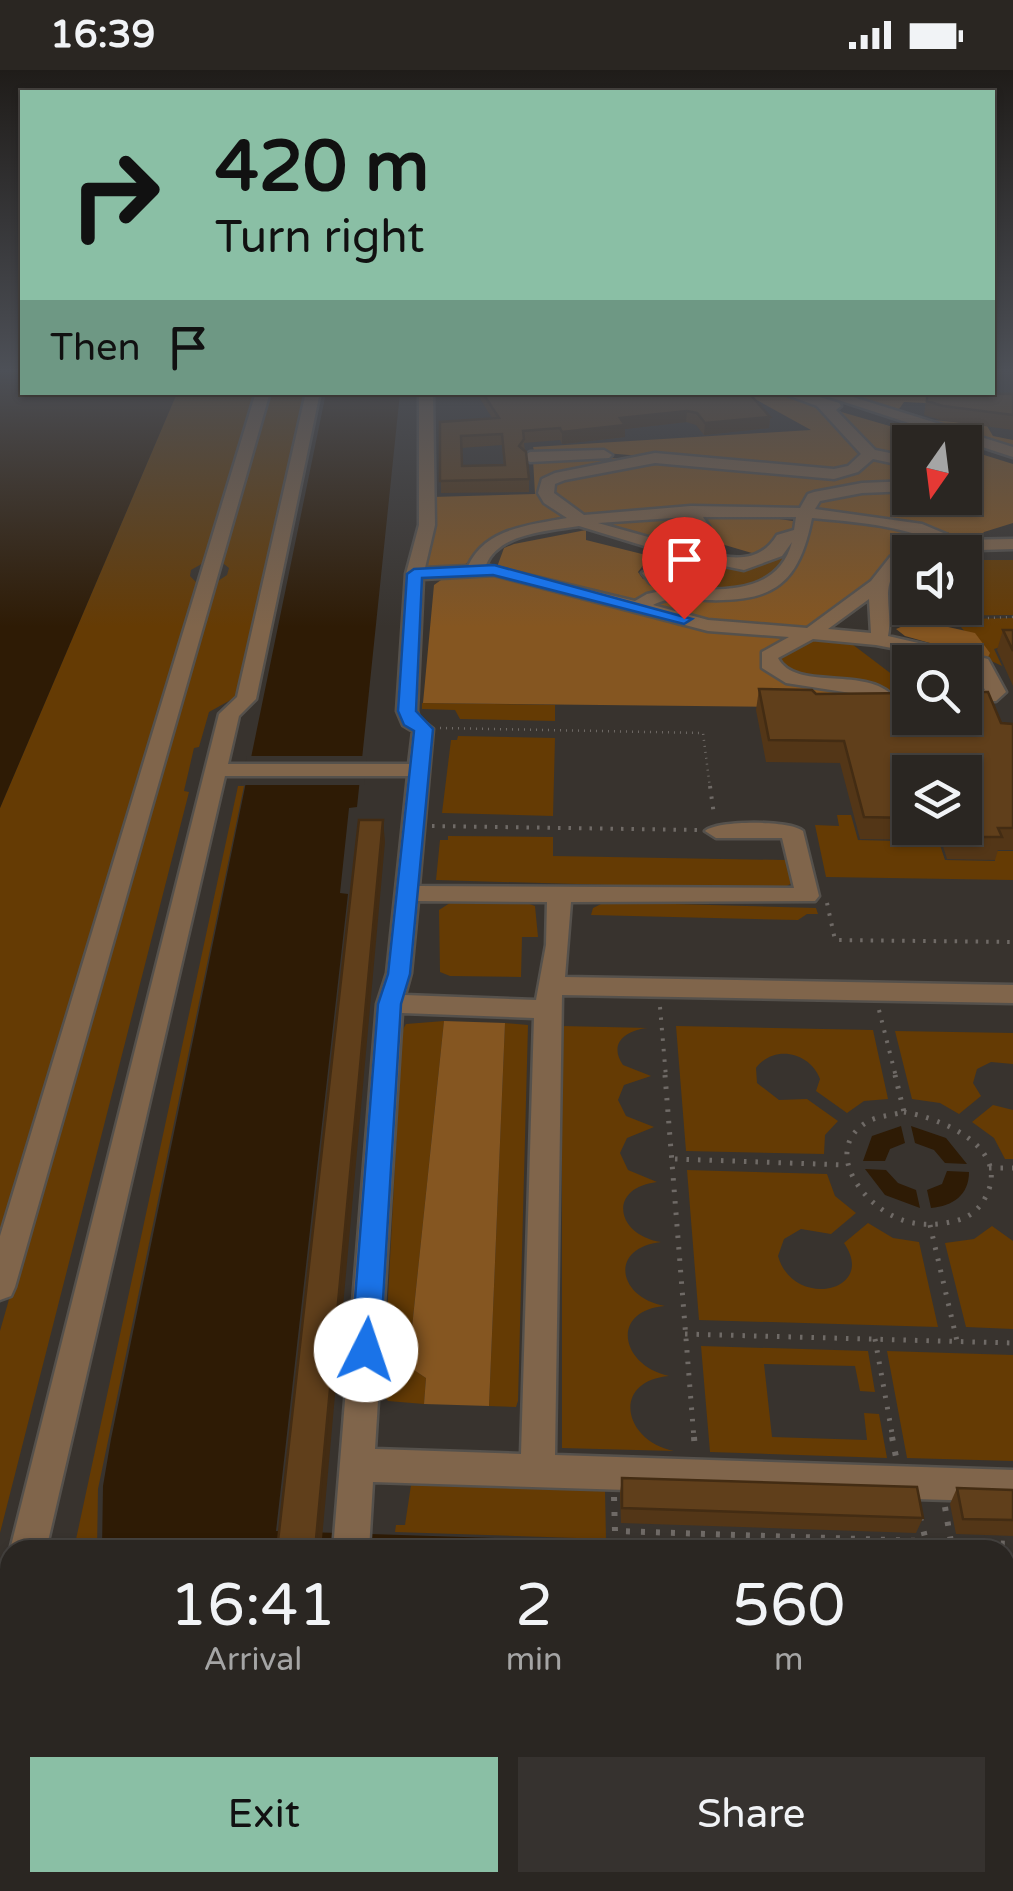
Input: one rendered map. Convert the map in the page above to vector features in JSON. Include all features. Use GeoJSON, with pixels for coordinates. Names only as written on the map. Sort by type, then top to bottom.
{"type":"FeatureCollection","features":[{"type":"Feature","properties":{"kind":"street"},"geometry":{"type":"LineString","coordinates":[[0,1287],[243,457]]}},
{"type":"Feature","properties":{"kind":"street"},"geometry":{"type":"LineString","coordinates":[[31,1540],[229,770],[229,714],[246,699],[299,457]]}},
{"type":"Feature","properties":{"kind":"street"},"geometry":{"type":"LineString","coordinates":[[352,1537],[390,1004],[399,974],[424,729],[410,721],[407,711],[414,574],[427,524],[426,457]]}},
{"type":"Feature","properties":{"kind":"street"},"geometry":{"type":"LineString","coordinates":[[615,457],[721,461],[834,474],[853,469],[867,457]]}},
{"type":"Feature","properties":{"kind":"street"},"geometry":{"type":"LineString","coordinates":[[639,459],[561,476],[548,482],[546,494],[588,529],[744,565],[776,552],[783,539],[802,524]]}},
{"type":"Feature","properties":{"kind":"street"},"geometry":{"type":"LineString","coordinates":[[639,606],[658,596],[749,594],[779,578],[799,552],[810,500],[819,495],[892,488]]}},
{"type":"Feature","properties":{"kind":"street"},"geometry":{"type":"LineString","coordinates":[[476,568],[496,541],[691,511],[738,510],[802,524],[920,528],[942,535]]}},
{"type":"Feature","properties":{"kind":"street"},"geometry":{"type":"LineString","coordinates":[[691,511],[701,526],[702,540],[687,554],[652,570],[652,576],[725,596]]}},
{"type":"Feature","properties":{"kind":"street"},"geometry":{"type":"LineString","coordinates":[[982,544],[1013,544]]}},
{"type":"Feature","properties":{"kind":"street"},"geometry":{"type":"LineString","coordinates":[[892,566],[884,571],[878,585],[876,603],[879,634],[892,647]]}},
{"type":"Feature","properties":{"kind":"street"},"geometry":{"type":"LineString","coordinates":[[414,574],[476,568],[743,630],[879,634],[918,645]]}},
{"type":"Feature","properties":{"kind":"street"},"geometry":{"type":"LineString","coordinates":[[835,708],[877,706],[881,694],[856,686],[789,678],[769,664],[772,651],[813,632],[878,585]]}},
{"type":"Feature","properties":{"kind":"street"},"geometry":{"type":"LineString","coordinates":[[982,665],[996,692],[989,698],[982,697]]}},
{"type":"Feature","properties":{"kind":"street"},"geometry":{"type":"LineString","coordinates":[[229,770],[418,770]]}},
{"type":"Feature","properties":{"kind":"street"},"geometry":{"type":"LineString","coordinates":[[405,893],[806,896],[792,831],[716,831]]}},
{"type":"Feature","properties":{"kind":"street"},"geometry":{"type":"LineString","coordinates":[[538,1469],[549,997],[558,945],[559,894]]}},
{"type":"Feature","properties":{"kind":"street"},"geometry":{"type":"LineString","coordinates":[[390,1004],[658,988],[1013,994]]}},
{"type":"Feature","properties":{"kind":"street"},"geometry":{"type":"LineString","coordinates":[[358,1465],[1013,1486]]}},
{"type":"Feature","properties":{"kind":"path"},"geometry":{"type":"LineString","coordinates":[[982,617],[1013,616]]}},
{"type":"Feature","properties":{"kind":"path"},"geometry":{"type":"LineString","coordinates":[[879,634],[898,625]]}},
{"type":"Feature","properties":{"kind":"path"},"geometry":{"type":"LineString","coordinates":[[450,826],[716,831],[702,733],[454,728]]}},
{"type":"Feature","properties":{"kind":"path"},"geometry":{"type":"LineString","coordinates":[[806,896],[826,896],[835,940],[1013,942]]}},
{"type":"Feature","properties":{"kind":"path"},"geometry":{"type":"LineString","coordinates":[[658,988],[697,1476]]}},
{"type":"Feature","properties":{"kind":"path"},"geometry":{"type":"LineString","coordinates":[[875,992],[904,1112]]}},
{"type":"Feature","properties":{"kind":"path"},"geometry":{"type":"LineString","coordinates":[[904,1112],[935,1118],[963,1133],[989,1168],[988,1192],[974,1213],[962,1220],[930,1225],[897,1218],[868,1201],[856,1190],[845,1165],[844,1152],[853,1131],[874,1116],[904,1112]]}},
{"type":"Feature","properties":{"kind":"path"},"geometry":{"type":"LineString","coordinates":[[674,1159],[845,1165]]}},
{"type":"Feature","properties":{"kind":"path"},"geometry":{"type":"LineString","coordinates":[[989,1168],[1013,1168]]}},
{"type":"Feature","properties":{"kind":"path"},"geometry":{"type":"LineString","coordinates":[[930,1225],[956,1341]]}},
{"type":"Feature","properties":{"kind":"path"},"geometry":{"type":"LineString","coordinates":[[685,1334],[1013,1342]]}},
{"type":"Feature","properties":{"kind":"path"},"geometry":{"type":"LineString","coordinates":[[875,1339],[900,1483]]}},
{"type":"Feature","properties":{"kind":"path"},"geometry":{"type":"LineString","coordinates":[[614,1490],[615,1532],[752,1529],[912,1540]]}},
{"type":"Feature","properties":{"kind":"path"},"geometry":{"type":"LineString","coordinates":[[943,1500],[952,1540]]}},
{"type":"Feature","properties":{"kind":"path"},"geometry":{"type":"LineString","coordinates":[[920,1515],[926,1540]]}},
{"type":"Feature","properties":{"kind":"shaded area"},"geometry":{"type":"Polygon","coordinates":[[[0,457],[150,457],[0,808],[0,457]]]}},
{"type":"Feature","properties":{"kind":"shaded area"},"geometry":{"type":"Polygon","coordinates":[[[150,457],[238,457],[205,562],[191,570],[190,576],[199,585],[0,1248],[0,808],[150,457]]]}},
{"type":"Feature","properties":{"kind":"shaded area"},"geometry":{"type":"Polygon","coordinates":[[[249,457],[293,457],[236,697],[209,712],[199,747],[194,748],[184,791],[189,792],[0,1533],[0,1331],[212,585],[227,575],[229,568],[219,560],[249,457]]]}},
{"type":"Feature","properties":{"kind":"shaded area"},"geometry":{"type":"Polygon","coordinates":[[[313,457],[393,457],[357,807],[349,808],[340,893],[348,894],[276,1531],[560,1540],[102,1540],[103,1486],[313,457]]]}},
{"type":"Feature","properties":{"kind":"shaded area"},"geometry":{"type":"Polygon","coordinates":[[[654,457],[861,457],[859,462],[839,472],[654,457]]]}},
{"type":"Feature","properties":{"kind":"shaded area"},"geometry":{"type":"Polygon","coordinates":[[[982,457],[1013,464],[1013,523],[981,535],[957,535],[922,526],[809,513],[813,501],[829,494],[892,489],[892,515],[982,515],[982,457]]]}},
{"type":"Feature","properties":{"kind":"shaded area"},"geometry":{"type":"Polygon","coordinates":[[[621,458],[546,481],[570,518],[509,535],[461,567],[424,567],[432,497],[535,494],[533,459],[621,458]]]}},
{"type":"Feature","properties":{"kind":"shaded area"},"geometry":{"type":"Polygon","coordinates":[[[870,458],[892,461],[892,486],[817,494],[801,513],[584,516],[563,508],[549,488],[552,483],[640,461],[835,476],[870,458]]]}},
{"type":"Feature","properties":{"kind":"shaded area"},"geometry":{"type":"Polygon","coordinates":[[[754,515],[799,522],[796,532],[762,556],[718,543],[703,544],[699,516],[754,515]]]}},
{"type":"Feature","properties":{"kind":"shaded area"},"geometry":{"type":"Polygon","coordinates":[[[808,517],[889,524],[923,535],[892,535],[892,557],[877,570],[870,586],[807,629],[709,623],[647,603],[670,597],[730,598],[798,562],[805,545],[808,517]]]}},
{"type":"Feature","properties":{"kind":"shaded area"},"geometry":{"type":"Polygon","coordinates":[[[587,521],[696,521],[695,545],[679,541],[655,544],[587,521]]]}},
{"type":"Feature","properties":{"kind":"shaded area"},"geometry":{"type":"Polygon","coordinates":[[[586,530],[586,540],[646,555],[647,560],[638,572],[643,579],[674,584],[635,603],[497,567],[504,548],[586,530]]]}},
{"type":"Feature","properties":{"kind":"shaded area"},"geometry":{"type":"Polygon","coordinates":[[[796,536],[798,551],[760,586],[712,590],[657,578],[656,571],[686,557],[737,567],[796,536]]]}},
{"type":"Feature","properties":{"kind":"shaded area"},"geometry":{"type":"Polygon","coordinates":[[[982,560],[1013,560],[1013,615],[982,615],[982,560]]]}},
{"type":"Feature","properties":{"kind":"shaded area"},"geometry":{"type":"Polygon","coordinates":[[[504,576],[699,626],[800,634],[767,650],[764,664],[772,672],[797,682],[870,691],[787,707],[423,703],[434,585],[441,580],[504,576]]]}},
{"type":"Feature","properties":{"kind":"shaded area"},"geometry":{"type":"Polygon","coordinates":[[[1013,618],[1013,643],[994,649],[1002,666],[987,659],[982,645],[976,645],[961,627],[948,625],[982,625],[982,619],[1013,618]]]}},
{"type":"Feature","properties":{"kind":"shaded area"},"geometry":{"type":"Polygon","coordinates":[[[905,625],[939,625],[975,633],[990,653],[987,659],[982,658],[982,645],[937,645],[905,636],[896,629],[905,625]]]}},
{"type":"Feature","properties":{"kind":"shaded area"},"geometry":{"type":"Polygon","coordinates":[[[811,638],[848,641],[892,674],[892,690],[792,675],[776,657],[811,638]]]}},
{"type":"Feature","properties":{"kind":"shaded area"},"geometry":{"type":"Polygon","coordinates":[[[422,703],[555,705],[555,721],[460,719],[455,710],[422,709],[422,703]]]}},
{"type":"Feature","properties":{"kind":"shaded area"},"geometry":{"type":"Polygon","coordinates":[[[458,736],[555,738],[553,816],[442,813],[451,740],[458,736]]]}},
{"type":"Feature","properties":{"kind":"shaded area"},"geometry":{"type":"Polygon","coordinates":[[[238,786],[244,786],[98,1489],[97,1540],[76,1540],[238,786]]]}},
{"type":"Feature","properties":{"kind":"shaded area"},"geometry":{"type":"Polygon","coordinates":[[[837,815],[851,815],[858,840],[940,845],[945,860],[995,861],[993,851],[1013,851],[1013,880],[826,877],[815,825],[839,826],[837,815]]]}},
{"type":"Feature","properties":{"kind":"shaded area"},"geometry":{"type":"Polygon","coordinates":[[[448,836],[553,837],[553,856],[785,860],[790,864],[792,883],[780,890],[436,880],[440,840],[448,840],[448,836]]]}},
{"type":"Feature","properties":{"kind":"shaded area"},"geometry":{"type":"Polygon","coordinates":[[[453,901],[521,901],[535,906],[538,937],[522,937],[521,977],[450,976],[440,972],[439,910],[453,901]]]}},
{"type":"Feature","properties":{"kind":"shaded area"},"geometry":{"type":"Polygon","coordinates":[[[605,902],[816,908],[818,914],[807,914],[798,920],[591,915],[593,908],[605,902]]]}},
{"type":"Feature","properties":{"kind":"shaded area"},"geometry":{"type":"Polygon","coordinates":[[[444,1021],[408,1366],[426,1378],[424,1404],[388,1401],[383,1394],[402,1031],[406,1024],[444,1021]]]}},
{"type":"Feature","properties":{"kind":"shaded area"},"geometry":{"type":"Polygon","coordinates":[[[444,1021],[505,1023],[489,1406],[424,1404],[426,1378],[408,1366],[444,1021]]]}},
{"type":"Feature","properties":{"kind":"shaded area"},"geometry":{"type":"Polygon","coordinates":[[[505,1023],[528,1025],[516,1407],[489,1406],[505,1023]]]}},
{"type":"Feature","properties":{"kind":"shaded area"},"geometry":{"type":"Polygon","coordinates":[[[562,1026],[648,1028],[626,1035],[617,1050],[623,1065],[651,1076],[624,1085],[618,1100],[626,1116],[654,1127],[627,1138],[620,1153],[628,1170],[657,1182],[630,1193],[623,1212],[634,1231],[661,1242],[633,1253],[626,1273],[637,1293],[665,1306],[635,1318],[628,1339],[640,1362],[669,1376],[650,1380],[638,1388],[631,1412],[644,1436],[674,1451],[562,1448],[562,1026]]]}},
{"type":"Feature","properties":{"kind":"shaded area"},"geometry":{"type":"Polygon","coordinates":[[[676,1026],[873,1030],[888,1099],[864,1101],[847,1113],[816,1091],[820,1079],[808,1063],[791,1054],[772,1056],[756,1068],[757,1083],[779,1100],[807,1099],[838,1121],[825,1135],[824,1154],[686,1151],[676,1026]]]}},
{"type":"Feature","properties":{"kind":"shaded area"},"geometry":{"type":"Polygon","coordinates":[[[895,1031],[1013,1033],[1013,1064],[991,1062],[977,1069],[973,1083],[981,1096],[959,1114],[940,1103],[912,1099],[895,1031]]]}},
{"type":"Feature","properties":{"kind":"shaded area"},"geometry":{"type":"Polygon","coordinates":[[[993,1105],[1013,1110],[1013,1159],[1005,1159],[994,1138],[972,1122],[993,1105]]]}},
{"type":"Feature","properties":{"kind":"shaded area"},"geometry":{"type":"Polygon","coordinates":[[[901,1126],[905,1143],[890,1149],[885,1161],[863,1161],[872,1136],[901,1126]]]}},
{"type":"Feature","properties":{"kind":"shaded area"},"geometry":{"type":"Polygon","coordinates":[[[911,1126],[946,1138],[967,1164],[945,1163],[934,1150],[915,1143],[911,1126]]]}},
{"type":"Feature","properties":{"kind":"shaded area"},"geometry":{"type":"Polygon","coordinates":[[[865,1169],[886,1170],[898,1183],[916,1190],[920,1208],[885,1195],[865,1169]]]}},
{"type":"Feature","properties":{"kind":"shaded area"},"geometry":{"type":"Polygon","coordinates":[[[687,1170],[827,1174],[835,1196],[856,1213],[831,1234],[801,1229],[784,1239],[778,1256],[787,1273],[799,1284],[814,1289],[842,1283],[850,1273],[852,1260],[844,1243],[868,1223],[893,1238],[919,1242],[938,1327],[699,1320],[687,1170]]]}},
{"type":"Feature","properties":{"kind":"shaded area"},"geometry":{"type":"Polygon","coordinates":[[[947,1171],[969,1172],[966,1187],[953,1202],[931,1208],[927,1190],[942,1184],[947,1171]]]}},
{"type":"Feature","properties":{"kind":"shaded area"},"geometry":{"type":"Polygon","coordinates":[[[992,1226],[1013,1241],[1013,1329],[966,1327],[945,1243],[974,1239],[992,1226]]]}},
{"type":"Feature","properties":{"kind":"shaded area"},"geometry":{"type":"Polygon","coordinates":[[[701,1346],[868,1351],[875,1392],[860,1391],[855,1366],[764,1364],[772,1437],[867,1440],[864,1413],[879,1414],[887,1458],[710,1452],[701,1346]]]}},
{"type":"Feature","properties":{"kind":"shaded area"},"geometry":{"type":"Polygon","coordinates":[[[887,1351],[1013,1355],[1013,1461],[907,1458],[887,1351]]]}},
{"type":"Feature","properties":{"kind":"shaded area"},"geometry":{"type":"Polygon","coordinates":[[[411,1485],[605,1491],[606,1539],[395,1532],[396,1525],[405,1525],[411,1485]]]}},
{"type":"Feature","properties":{"kind":"pier"},"geometry":{"type":"Polygon","coordinates":[[[247,756],[367,756],[364,785],[241,785],[247,756]]]}},
{"type":"Feature","properties":{"kind":"building"},"geometry":{"type":"Polygon","coordinates":[[[440,457],[462,457],[462,466],[505,465],[504,457],[527,457],[529,479],[440,481],[440,457]]]}},
{"type":"Feature","properties":{"kind":"building"},"geometry":{"type":"Polygon","coordinates":[[[1003,630],[1013,630],[1013,651],[1003,630]]]}},
{"type":"Feature","properties":{"kind":"building"},"geometry":{"type":"Polygon","coordinates":[[[759,689],[812,690],[816,694],[892,693],[892,735],[982,735],[982,692],[988,692],[1001,723],[1013,724],[1013,828],[998,828],[1002,837],[982,837],[982,755],[892,755],[892,818],[864,817],[844,741],[769,740],[759,689]]]}},
{"type":"Feature","properties":{"kind":"building"},"geometry":{"type":"Polygon","coordinates":[[[359,820],[383,820],[316,1540],[278,1540],[359,820]]]}},
{"type":"Feature","properties":{"kind":"building"},"geometry":{"type":"Polygon","coordinates":[[[622,1478],[917,1487],[923,1518],[622,1508],[622,1478]]]}},
{"type":"Feature","properties":{"kind":"building"},"geometry":{"type":"Polygon","coordinates":[[[957,1488],[1013,1490],[1013,1520],[963,1519],[957,1488]]]}},
{"type":"Feature","properties":{"kind":"route"},"geometry":{"type":"LineString","coordinates":[[366,1350],[390,1004],[399,974],[424,729],[410,721],[407,711],[414,574],[494,570],[684,619]]}}]}
